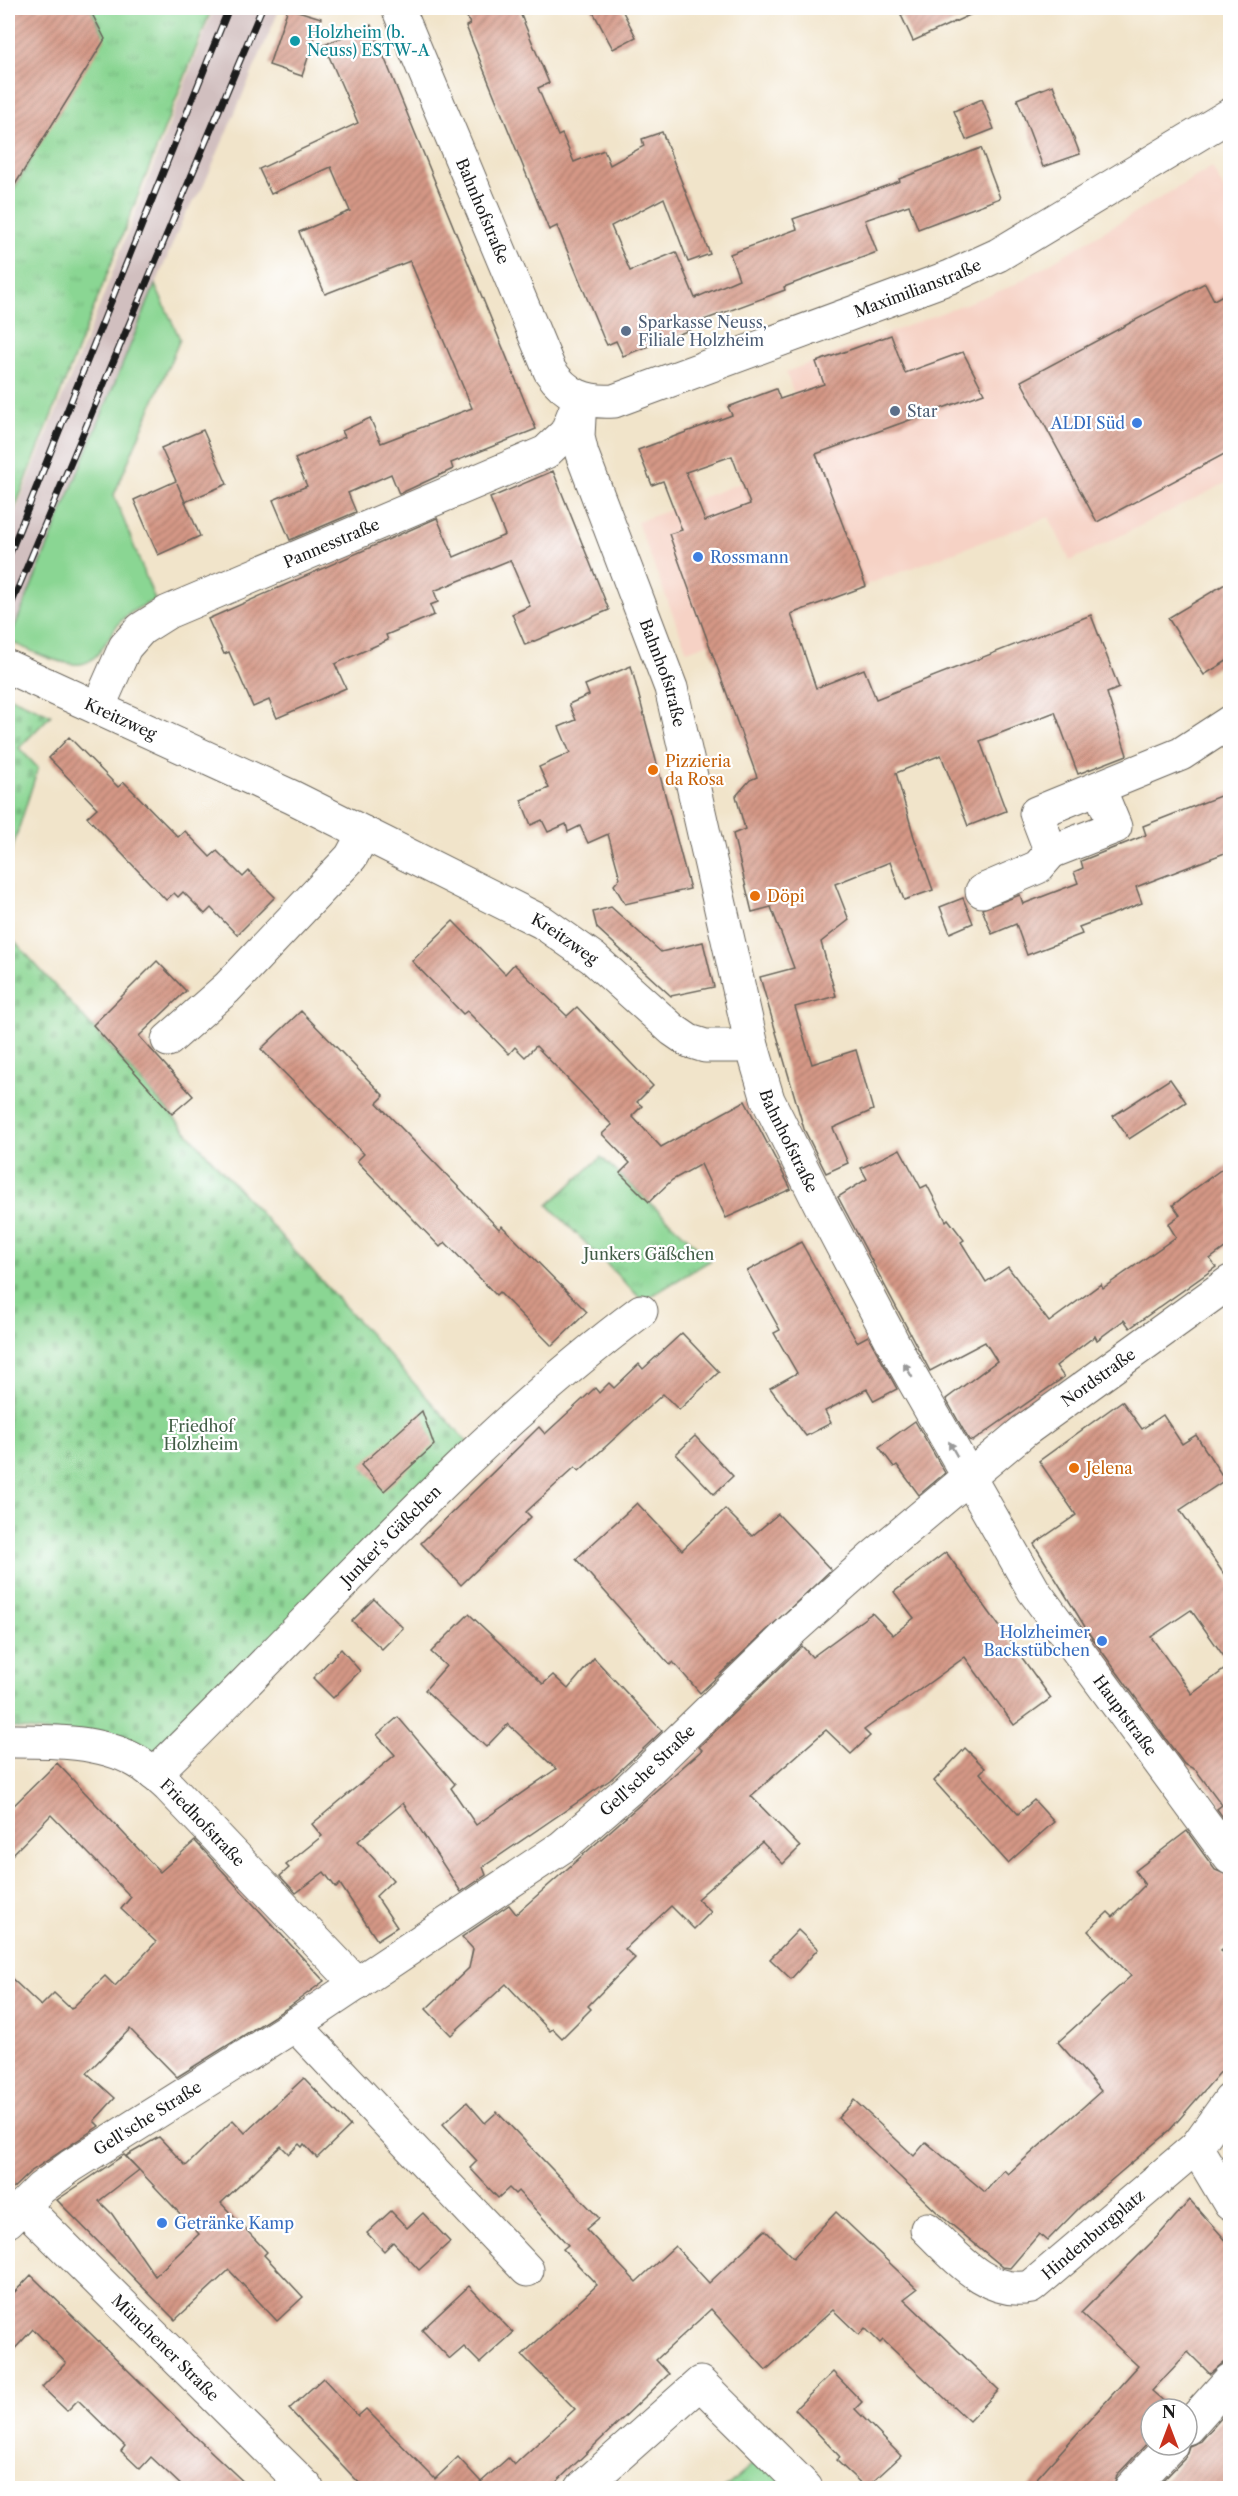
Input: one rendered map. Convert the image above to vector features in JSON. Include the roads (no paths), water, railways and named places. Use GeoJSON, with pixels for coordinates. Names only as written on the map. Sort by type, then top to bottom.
{"type":"FeatureCollection","features":[{"type":"Feature","properties":{"kind":"street","name":"Bahnhofstraße"},"geometry":{"type":"LineString","coordinates":[[398,8],[550,371],[568,392],[580,398],[578,437],[582,454],[670,688],[752,1046],[768,1100],[902,1360],[970,1478]]}},
{"type":"Feature","properties":{"kind":"street","name":"Maximilianstraße"},"geometry":{"type":"LineString","coordinates":[[580,398],[597,402],[614,402],[950,277],[998,255],[1230,115]]}},
{"type":"Feature","properties":{"kind":"street","name":"Pannesstraße"},"geometry":{"type":"LineString","coordinates":[[98,708],[125,647],[141,629],[168,612],[546,452],[566,433],[580,398]]}},
{"type":"Feature","properties":{"kind":"street","name":"Kreitzweg"},"geometry":{"type":"LineString","coordinates":[[8,667],[364,833],[542,922],[593,958],[688,1041],[705,1046],[752,1046]]}},
{"type":"Feature","properties":{"kind":"street"},"geometry":{"type":"LineString","coordinates":[[982,891],[1038,867],[1052,852],[1036,813],[1181,754],[1230,722]]}},
{"type":"Feature","properties":{"kind":"street"},"geometry":{"type":"LineString","coordinates":[[168,1040],[227,988],[351,857],[364,833]]}},
{"type":"Feature","properties":{"kind":"street","name":"Nordstraße"},"geometry":{"type":"LineString","coordinates":[[970,1478],[1082,1387],[1230,1282]]}},
{"type":"Feature","properties":{"kind":"street","name":"Junker's Gäßchen"},"geometry":{"type":"LineString","coordinates":[[154,1773],[504,1424],[584,1354],[641,1311]]}},
{"type":"Feature","properties":{"kind":"street","name":"Hauptstraße"},"geometry":{"type":"LineString","coordinates":[[970,1478],[1034,1591],[1230,1858]]}},
{"type":"Feature","properties":{"kind":"street","name":"Gell'sche Straße"},"geometry":{"type":"LineString","coordinates":[[15,2213],[41,2188],[71,2166],[295,2025],[535,1866],[586,1827],[629,1789],[831,1593],[970,1478]]}},
{"type":"Feature","properties":{"kind":"street","name":"Friedhofstraße"},"geometry":{"type":"LineString","coordinates":[[8,1741],[46,1742],[107,1749],[139,1762],[154,1773],[357,1984]]}},
{"type":"Feature","properties":{"kind":"street"},"geometry":{"type":"LineString","coordinates":[[295,2025],[527,2270]]}},
{"type":"Feature","properties":{"kind":"street"},"geometry":{"type":"LineString","coordinates":[[1226,2195],[1196,2147],[1230,2100]]}},
{"type":"Feature","properties":{"kind":"street","name":"Hindenburgplatz"},"geometry":{"type":"LineString","coordinates":[[927,2229],[990,2284],[1005,2289],[1031,2287],[1196,2147]]}},
{"type":"Feature","properties":{"kind":"street","name":"Münchener Straße"},"geometry":{"type":"LineString","coordinates":[[15,2213],[307,2488]]}},
{"type":"Feature","properties":{"kind":"street"},"geometry":{"type":"LineString","coordinates":[[1199,2415],[1230,2380]]}},
{"type":"Feature","properties":{"kind":"street"},"geometry":{"type":"LineString","coordinates":[[582,2488],[700,2384],[806,2488]]}},
{"type":"Feature","properties":{"kind":"street"},"geometry":{"type":"LineString","coordinates":[[1131,2488],[1160,2457]]}},
{"type":"Feature","properties":{"kind":"railway"},"geometry":{"type":"LineString","coordinates":[[8,558],[229,8]]}},
{"type":"Feature","properties":{"kind":"railway"},"geometry":{"type":"LineString","coordinates":[[8,612],[262,8]]}},
{"type":"Feature","properties":{"kind":"place","name":"Holzheim (b. Neuss) ESTW-A"},"geometry":{"type":"Point","coordinates":[295,41]}},
{"type":"Feature","properties":{"kind":"place","name":"Sparkasse Neuss, Filiale Holzheim"},"geometry":{"type":"Point","coordinates":[626,331]}},
{"type":"Feature","properties":{"kind":"place","name":"Star"},"geometry":{"type":"Point","coordinates":[895,411]}},
{"type":"Feature","properties":{"kind":"place","name":"ALDI Süd"},"geometry":{"type":"Point","coordinates":[1137,423]}},
{"type":"Feature","properties":{"kind":"place","name":"Rossmann"},"geometry":{"type":"Point","coordinates":[698,557]}},
{"type":"Feature","properties":{"kind":"place","name":"Pizzieria da Rosa"},"geometry":{"type":"Point","coordinates":[653,770]}},
{"type":"Feature","properties":{"kind":"place","name":"Döpi"},"geometry":{"type":"Point","coordinates":[755,896]}},
{"type":"Feature","properties":{"kind":"place","name":"Jelena"},"geometry":{"type":"Point","coordinates":[1074,1468]}},
{"type":"Feature","properties":{"kind":"place","name":"Holzheimer Backstübchen"},"geometry":{"type":"Point","coordinates":[1102,1641]}},
{"type":"Feature","properties":{"kind":"place","name":"Getränke Kamp"},"geometry":{"type":"Point","coordinates":[162,2223]}},
{"type":"Feature","properties":{"kind":"park label","name":"Junkers Gäßchen"},"geometry":{"type":"Point","coordinates":[649,1254]}},
{"type":"Feature","properties":{"kind":"park label","name":"Friedhof Holzheim"},"geometry":{"type":"Point","coordinates":[201,1435]}}]}
